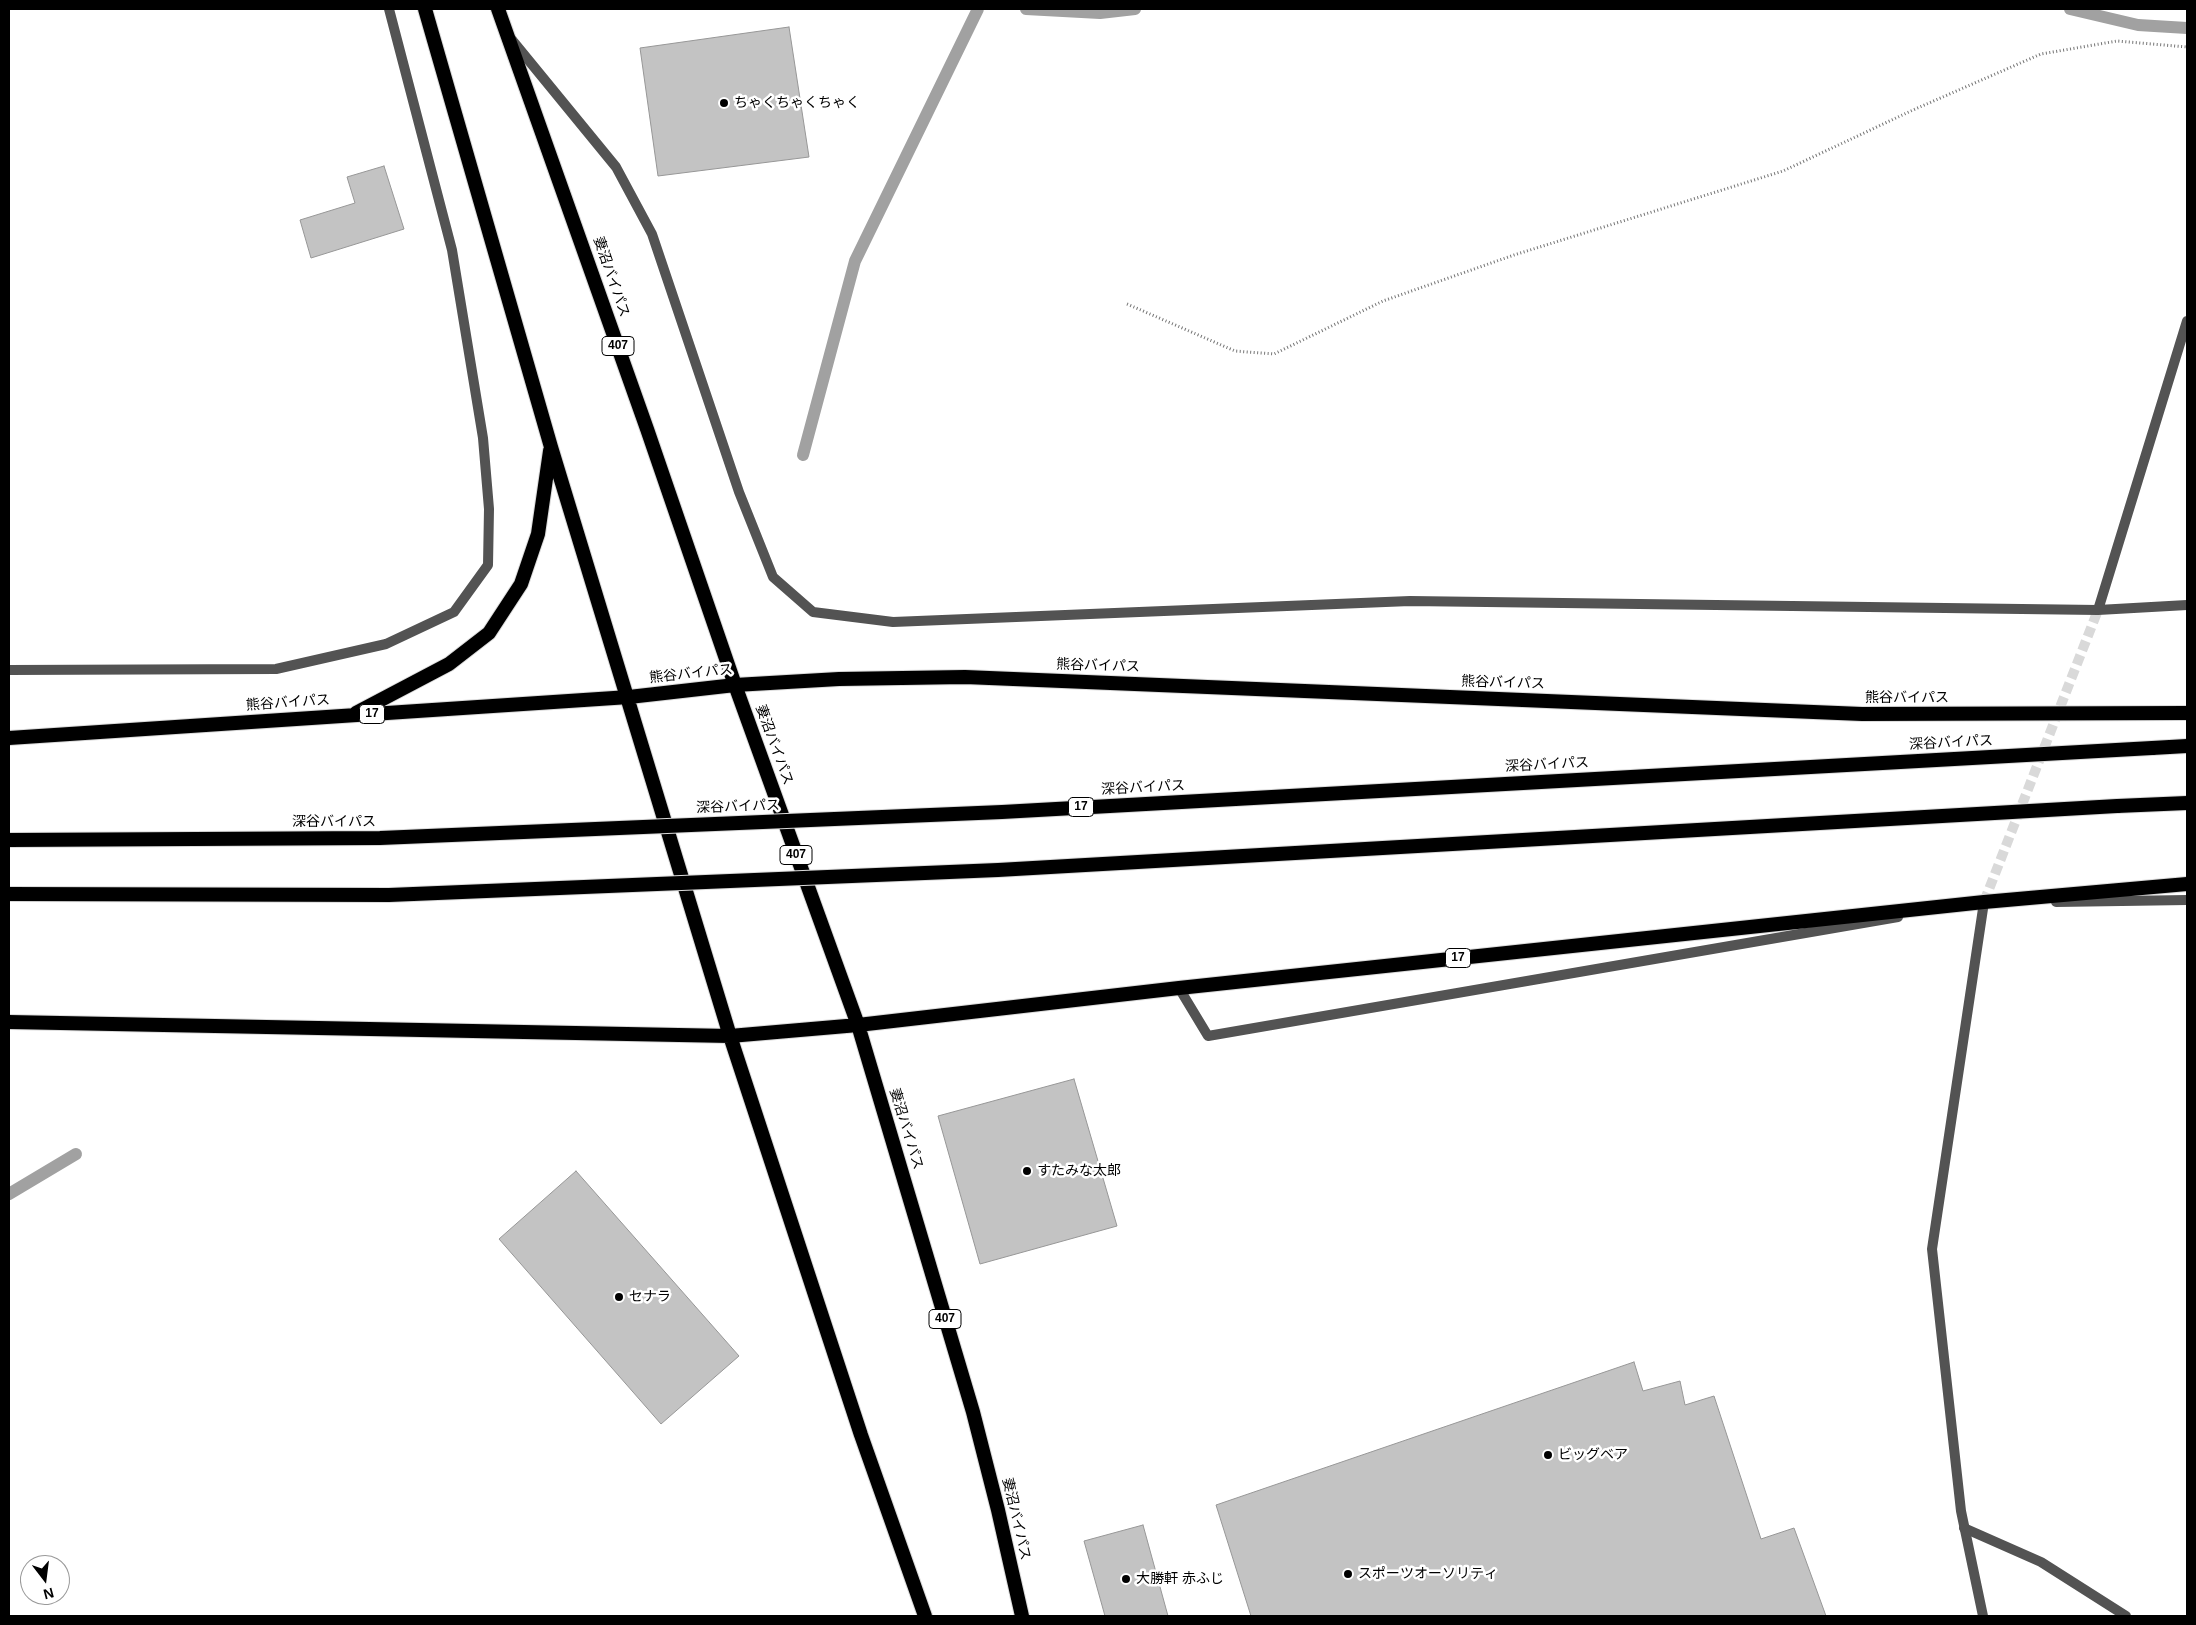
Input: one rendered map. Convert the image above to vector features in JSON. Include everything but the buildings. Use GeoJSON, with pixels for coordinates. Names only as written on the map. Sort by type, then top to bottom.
{"type":"FeatureCollection","features":[{"type":"Feature","properties":{"kind":"highway"},"geometry":{"type":"LineString","coordinates":[[425,9],[551,446],[629,697],[730,1036],[861,1436],[925,1616]]}},
{"type":"Feature","properties":{"kind":"highway","name":"妻沼バイパス"},"geometry":{"type":"LineString","coordinates":[[498,9],[648,429],[735,685],[858,1025],[973,1412],[1022,1616]]}},
{"type":"Feature","properties":{"kind":"highway"},"geometry":{"type":"LineString","coordinates":[[351,716],[449,664],[489,633],[521,584],[538,534],[551,446]]}},
{"type":"Feature","properties":{"kind":"highway","name":"熊谷バイパス"},"geometry":{"type":"LineString","coordinates":[[9,738],[629,697],[735,685],[839,679],[965,677],[1862,714],[2187,713]]}},
{"type":"Feature","properties":{"kind":"highway","name":"深谷バイパス"},"geometry":{"type":"LineString","coordinates":[[9,840],[420,837],[1002,812],[2187,746]]}},
{"type":"Feature","properties":{"kind":"highway"},"geometry":{"type":"LineString","coordinates":[[9,894],[389,895],[978,871],[2187,803]]}},
{"type":"Feature","properties":{"kind":"highway","name":"17"},"geometry":{"type":"LineString","coordinates":[[9,1022],[730,1036],[858,1025],[1179,988],[1984,902],[2187,884]]}},
{"type":"Feature","properties":{"kind":"street"},"geometry":{"type":"LineString","coordinates":[[9,670],[276,669],[295,665],[386,644],[454,612],[488,565],[489,509],[483,438],[452,250],[389,9]]}},
{"type":"Feature","properties":{"kind":"street"},"geometry":{"type":"LineString","coordinates":[[508,35],[616,167],[652,234],[740,492],[774,577],[813,612],[893,622],[1410,601],[2098,610],[2187,605]]}},
{"type":"Feature","properties":{"kind":"street"},"geometry":{"type":"LineString","coordinates":[[2098,610],[2187,321]]}},
{"type":"Feature","properties":{"kind":"street"},"geometry":{"type":"LineString","coordinates":[[1179,988],[1208,1036],[1984,902],[2187,900]]}},
{"type":"Feature","properties":{"kind":"street"},"geometry":{"type":"LineString","coordinates":[[1983,1616],[1964,1528],[1932,1249],[1984,902]]}},
{"type":"Feature","properties":{"kind":"street"},"geometry":{"type":"LineString","coordinates":[[1964,1528],[2041,1562],[2126,1616]]}},
{"type":"Feature","properties":{"kind":"path"},"geometry":{"type":"LineString","coordinates":[[1127,304],[1235,351],[1274,354],[1393,298],[1514,254],[1783,171],[1912,110],[2041,54],[2117,41],[2187,47]]}},
{"type":"Feature","properties":{"kind":"waterway"},"geometry":{"type":"LineString","coordinates":[[803,455],[855,261],[978,9]]}},
{"type":"Feature","properties":{"kind":"waterway"},"geometry":{"type":"LineString","coordinates":[[1026,9],[1100,13],[1135,9]]}},
{"type":"Feature","properties":{"kind":"waterway"},"geometry":{"type":"LineString","coordinates":[[2070,9],[2138,25],[2187,28]]}},
{"type":"Feature","properties":{"kind":"waterway"},"geometry":{"type":"LineString","coordinates":[[9,1194],[76,1154]]}},
{"type":"Feature","properties":{"kind":"tunnel"},"geometry":{"type":"LineString","coordinates":[[1984,902],[2098,610]]}},
{"type":"Feature","properties":{"kind":"place","name":"ちゃくちゃくちゃく"},"geometry":{"type":"Point","coordinates":[724,103]}},
{"type":"Feature","properties":{"kind":"place","name":"すたみな太郎"},"geometry":{"type":"Point","coordinates":[1027,1171]}},
{"type":"Feature","properties":{"kind":"place","name":"セナラ"},"geometry":{"type":"Point","coordinates":[619,1297]}},
{"type":"Feature","properties":{"kind":"place","name":"ビッグベア"},"geometry":{"type":"Point","coordinates":[1548,1455]}},
{"type":"Feature","properties":{"kind":"place","name":"スポーツオーソリティ"},"geometry":{"type":"Point","coordinates":[1348,1574]}},
{"type":"Feature","properties":{"kind":"place","name":"大勝軒 赤ふじ"},"geometry":{"type":"Point","coordinates":[1126,1579]}}]}
